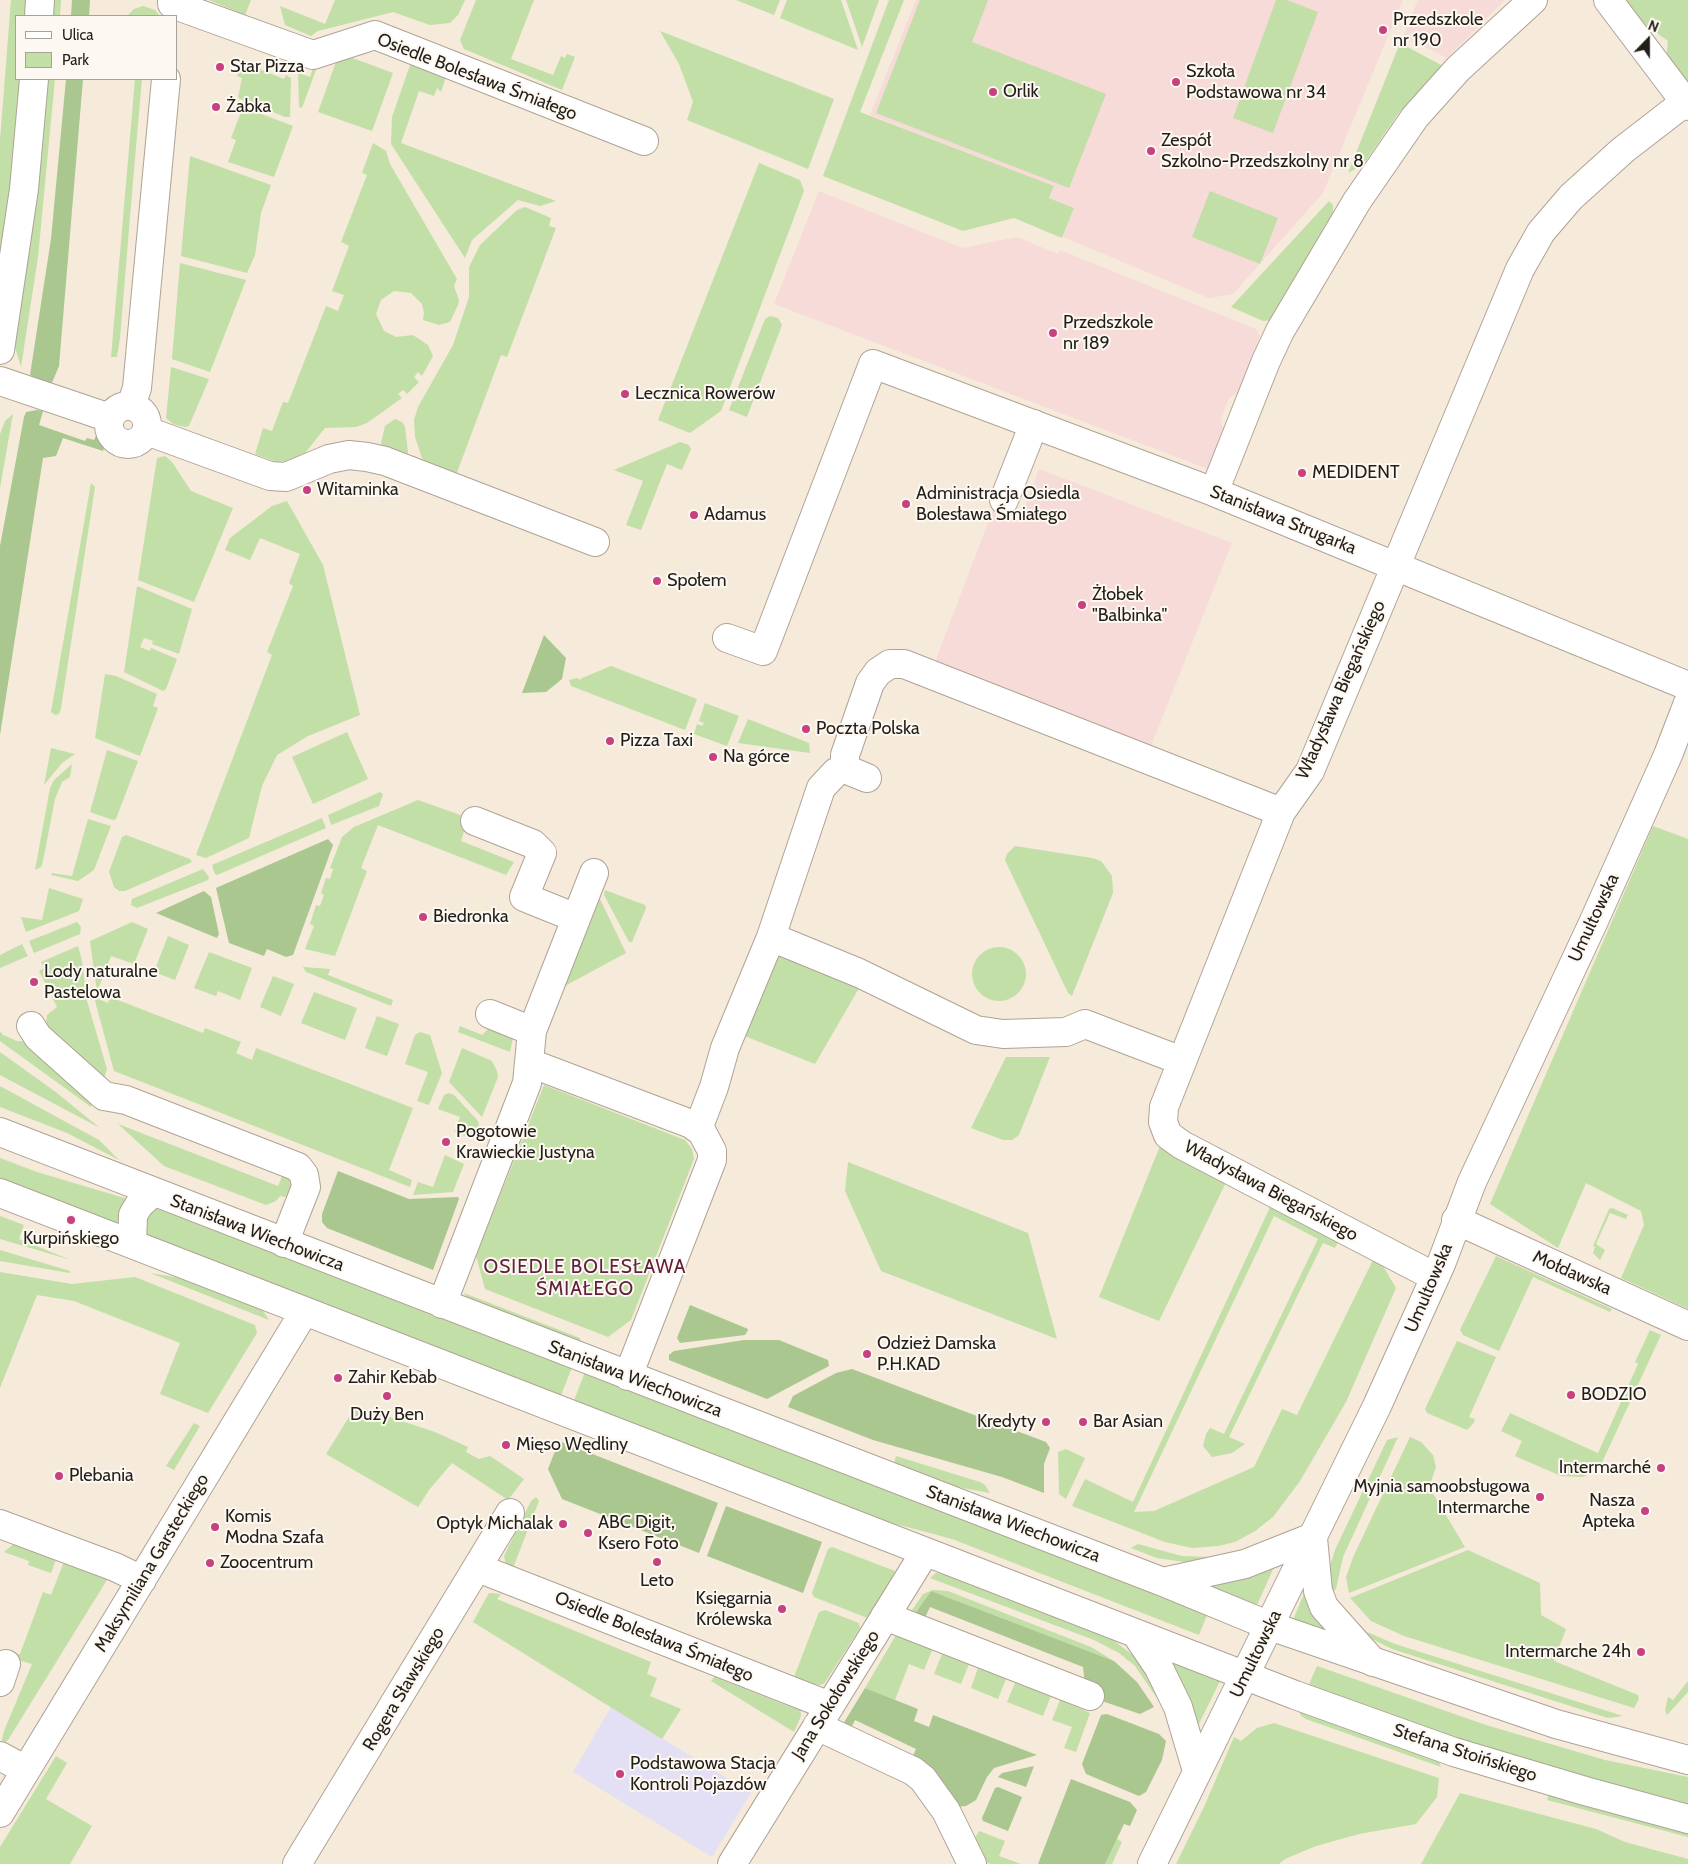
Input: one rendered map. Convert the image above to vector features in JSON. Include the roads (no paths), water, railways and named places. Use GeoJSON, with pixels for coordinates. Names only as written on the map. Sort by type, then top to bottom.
{"type":"FeatureCollection","features":[{"type":"Feature","properties":{"kind":"street"},"geometry":{"type":"LineString","coordinates":[[38,15],[40,0]]}},
{"type":"Feature","properties":{"kind":"street"},"geometry":{"type":"LineString","coordinates":[[1214,492],[1266,361],[1280,331],[1357,201],[1414,117],[1458,69],[1533,0]]}},
{"type":"Feature","properties":{"kind":"street"},"geometry":{"type":"LineString","coordinates":[[1608,0],[1686,104]]}},
{"type":"Feature","properties":{"kind":"street","name":"Osiedle Bolesława Śmiałego"},"geometry":{"type":"LineString","coordinates":[[172,7],[313,55],[375,35],[644,141]]}},
{"type":"Feature","properties":{"kind":"street"},"geometry":{"type":"LineString","coordinates":[[0,350],[24,189],[34,80]]}},
{"type":"Feature","properties":{"kind":"street"},"geometry":{"type":"LineString","coordinates":[[0,381],[120,412],[144,414],[147,431],[137,443],[129,445],[121,444],[114,439],[109,431],[120,412],[136,388],[166,80]]}},
{"type":"Feature","properties":{"kind":"street","name":"Władysława Biegańskiego"},"geometry":{"type":"LineString","coordinates":[[1435,1277],[1182,1145],[1168,1135],[1163,1122],[1164,1107],[1259,872],[1281,812],[1310,772],[1520,269],[1541,232],[1571,197],[1623,150],[1686,104]]}},
{"type":"Feature","properties":{"kind":"street","name":"Stanisława Strugarka"},"geometry":{"type":"LineString","coordinates":[[727,638],[763,652],[873,364],[1214,492],[1688,686]]}},
{"type":"Feature","properties":{"kind":"street"},"geometry":{"type":"LineString","coordinates":[[1004,500],[1034,424]]}},
{"type":"Feature","properties":{"kind":"street"},"geometry":{"type":"LineString","coordinates":[[147,431],[270,476],[286,477],[329,459],[349,455],[385,461],[594,542]]}},
{"type":"Feature","properties":{"kind":"street"},"geometry":{"type":"LineString","coordinates":[[698,1128],[714,1087],[714,1080],[725,1048],[771,937],[821,788],[836,772],[856,774],[845,755],[870,682],[878,672],[890,664],[904,664],[1281,812]]}},
{"type":"Feature","properties":{"kind":"street","name":"Umultowska"},"geometry":{"type":"LineString","coordinates":[[1152,1864],[1377,1406],[1435,1277],[1476,1173],[1636,826],[1688,703]]}},
{"type":"Feature","properties":{"kind":"street"},"geometry":{"type":"LineString","coordinates":[[475,821],[533,844],[542,853],[524,898],[576,918]]}},
{"type":"Feature","properties":{"kind":"street"},"geometry":{"type":"LineString","coordinates":[[442,1304],[527,1083],[532,1031],[594,873]]}},
{"type":"Feature","properties":{"kind":"street"},"geometry":{"type":"LineString","coordinates":[[771,937],[859,973],[976,1030],[1003,1034],[1066,1032],[1085,1024],[1182,1062]]}},
{"type":"Feature","properties":{"kind":"street"},"geometry":{"type":"LineString","coordinates":[[490,1014],[532,1031]]}},
{"type":"Feature","properties":{"kind":"street"},"geometry":{"type":"LineString","coordinates":[[31,1026],[38,1037],[104,1096],[126,1100],[298,1168],[304,1175],[306,1188],[284,1243]]}},
{"type":"Feature","properties":{"kind":"street"},"geometry":{"type":"LineString","coordinates":[[530,1063],[698,1128],[708,1140],[712,1160],[628,1376]]}},
{"type":"Feature","properties":{"kind":"street","name":"Stanisława Wiechowicza"},"geometry":{"type":"LineString","coordinates":[[0,1132],[1163,1582],[1270,1626]]}},
{"type":"Feature","properties":{"kind":"street"},"geometry":{"type":"LineString","coordinates":[[132,1244],[133,1215],[153,1192]]}},
{"type":"Feature","properties":{"kind":"street"},"geometry":{"type":"LineString","coordinates":[[0,1193],[1245,1676]]}},
{"type":"Feature","properties":{"kind":"street","name":"Mołdawska"},"geometry":{"type":"LineString","coordinates":[[1456,1220],[1688,1326]]}},
{"type":"Feature","properties":{"kind":"street","name":"Maksymiliana Garsteckiego"},"geometry":{"type":"LineString","coordinates":[[0,1813],[304,1312]]}},
{"type":"Feature","properties":{"kind":"street","name":"Rogera Sławskiego"},"geometry":{"type":"LineString","coordinates":[[297,1864],[478,1568],[510,1512]]}},
{"type":"Feature","properties":{"kind":"street"},"geometry":{"type":"LineString","coordinates":[[0,1524],[115,1567],[142,1580]]}},
{"type":"Feature","properties":{"kind":"street"},"geometry":{"type":"LineString","coordinates":[[1163,1582],[1237,1566],[1313,1537],[1318,1591],[1324,1607],[1361,1646],[1374,1663]]}},
{"type":"Feature","properties":{"kind":"street","name":"Jana Sokołowskiego"},"geometry":{"type":"LineString","coordinates":[[732,1864],[925,1552]]}},
{"type":"Feature","properties":{"kind":"street","name":"Osiedle Bolesława Śmiałego"},"geometry":{"type":"LineString","coordinates":[[478,1568],[823,1716],[924,1779],[946,1811],[972,1863]]}},
{"type":"Feature","properties":{"kind":"street"},"geometry":{"type":"LineString","coordinates":[[885,1616],[1090,1696]]}},
{"type":"Feature","properties":{"kind":"street"},"geometry":{"type":"LineString","coordinates":[[1270,1626],[1556,1724],[1688,1760]]}},
{"type":"Feature","properties":{"kind":"street"},"geometry":{"type":"LineString","coordinates":[[1136,1634],[1159,1668],[1178,1707],[1196,1772]]}},
{"type":"Feature","properties":{"kind":"street","name":"Stefana Stoińskiego"},"geometry":{"type":"LineString","coordinates":[[1245,1676],[1454,1752],[1688,1819]]}},
{"type":"Feature","properties":{"kind":"street"},"geometry":{"type":"LineString","coordinates":[[0,1756],[26,1770]]}},
{"type":"Feature","properties":{"kind":"place","name":"Przedszkole nr 190"},"geometry":{"type":"Point","coordinates":[1383,30]}},
{"type":"Feature","properties":{"kind":"place","name":"Star Pizza"},"geometry":{"type":"Point","coordinates":[220,67]}},
{"type":"Feature","properties":{"kind":"place","name":"Szkoła Podstawowa nr 34"},"geometry":{"type":"Point","coordinates":[1176,82]}},
{"type":"Feature","properties":{"kind":"place","name":"Orlik"},"geometry":{"type":"Point","coordinates":[993,92]}},
{"type":"Feature","properties":{"kind":"place","name":"Żabka"},"geometry":{"type":"Point","coordinates":[216,107]}},
{"type":"Feature","properties":{"kind":"place","name":"Zespół Szkolno-Przedszkolny nr 8"},"geometry":{"type":"Point","coordinates":[1151,151]}},
{"type":"Feature","properties":{"kind":"place","name":"Przedszkole nr 189"},"geometry":{"type":"Point","coordinates":[1053,333]}},
{"type":"Feature","properties":{"kind":"place","name":"Lecznica Rowerów"},"geometry":{"type":"Point","coordinates":[625,394]}},
{"type":"Feature","properties":{"kind":"place","name":"MEDIDENT"},"geometry":{"type":"Point","coordinates":[1302,473]}},
{"type":"Feature","properties":{"kind":"place","name":"Witaminka"},"geometry":{"type":"Point","coordinates":[307,490]}},
{"type":"Feature","properties":{"kind":"place","name":"Administracja Osiedla Bolesława Śmiałego"},"geometry":{"type":"Point","coordinates":[906,504]}},
{"type":"Feature","properties":{"kind":"place","name":"Adamus"},"geometry":{"type":"Point","coordinates":[694,515]}},
{"type":"Feature","properties":{"kind":"place","name":"Społem"},"geometry":{"type":"Point","coordinates":[657,581]}},
{"type":"Feature","properties":{"kind":"place","name":"Żłobek \"Balbinka\""},"geometry":{"type":"Point","coordinates":[1082,605]}},
{"type":"Feature","properties":{"kind":"place","name":"Poczta Polska"},"geometry":{"type":"Point","coordinates":[806,729]}},
{"type":"Feature","properties":{"kind":"place","name":"Pizza Taxi"},"geometry":{"type":"Point","coordinates":[610,741]}},
{"type":"Feature","properties":{"kind":"place","name":"Na górce"},"geometry":{"type":"Point","coordinates":[713,757]}},
{"type":"Feature","properties":{"kind":"place","name":"Biedronka"},"geometry":{"type":"Point","coordinates":[423,917]}},
{"type":"Feature","properties":{"kind":"place","name":"Lody naturalne Pastelowa"},"geometry":{"type":"Point","coordinates":[34,982]}},
{"type":"Feature","properties":{"kind":"place","name":"Pogotowie Krawieckie Justyna"},"geometry":{"type":"Point","coordinates":[446,1142]}},
{"type":"Feature","properties":{"kind":"place","name":"Kurpińskiego"},"geometry":{"type":"Point","coordinates":[71,1220]}},
{"type":"Feature","properties":{"kind":"place","name":"Odzież Damska P.H.KAD"},"geometry":{"type":"Point","coordinates":[867,1354]}},
{"type":"Feature","properties":{"kind":"place","name":"Zahir Kebab"},"geometry":{"type":"Point","coordinates":[338,1378]}},
{"type":"Feature","properties":{"kind":"place","name":"BODZIO"},"geometry":{"type":"Point","coordinates":[1571,1395]}},
{"type":"Feature","properties":{"kind":"place","name":"Duży Ben"},"geometry":{"type":"Point","coordinates":[387,1396]}},
{"type":"Feature","properties":{"kind":"place","name":"Kredyty"},"geometry":{"type":"Point","coordinates":[1046,1422]}},
{"type":"Feature","properties":{"kind":"place","name":"Bar Asian"},"geometry":{"type":"Point","coordinates":[1083,1422]}},
{"type":"Feature","properties":{"kind":"place","name":"Mięso Wędliny"},"geometry":{"type":"Point","coordinates":[506,1445]}},
{"type":"Feature","properties":{"kind":"place","name":"Intermarché"},"geometry":{"type":"Point","coordinates":[1661,1468]}},
{"type":"Feature","properties":{"kind":"place","name":"Plebania"},"geometry":{"type":"Point","coordinates":[59,1476]}},
{"type":"Feature","properties":{"kind":"place","name":"Myjnia samoobsługowa Intermarche"},"geometry":{"type":"Point","coordinates":[1540,1497]}},
{"type":"Feature","properties":{"kind":"place","name":"Nasza Apteka"},"geometry":{"type":"Point","coordinates":[1645,1511]}},
{"type":"Feature","properties":{"kind":"place","name":"Optyk Michalak"},"geometry":{"type":"Point","coordinates":[563,1524]}},
{"type":"Feature","properties":{"kind":"place","name":"Komis Modna Szafa"},"geometry":{"type":"Point","coordinates":[215,1527]}},
{"type":"Feature","properties":{"kind":"place","name":"ABC Digit, Ksero Foto"},"geometry":{"type":"Point","coordinates":[588,1533]}},
{"type":"Feature","properties":{"kind":"place","name":"Leto"},"geometry":{"type":"Point","coordinates":[657,1562]}},
{"type":"Feature","properties":{"kind":"place","name":"Zoocentrum"},"geometry":{"type":"Point","coordinates":[210,1563]}},
{"type":"Feature","properties":{"kind":"place","name":"Księgarnia Królewska"},"geometry":{"type":"Point","coordinates":[782,1609]}},
{"type":"Feature","properties":{"kind":"place","name":"Intermarche 24h"},"geometry":{"type":"Point","coordinates":[1641,1652]}},
{"type":"Feature","properties":{"kind":"place","name":"Podstawowa Stacja Kontroli Pojazdów"},"geometry":{"type":"Point","coordinates":[620,1774]}},
{"type":"Feature","properties":{"kind":"district","name":"OSIEDLE BOLESŁAWA ŚMIAŁEGO"},"geometry":{"type":"Point","coordinates":[585,1278]}}]}
